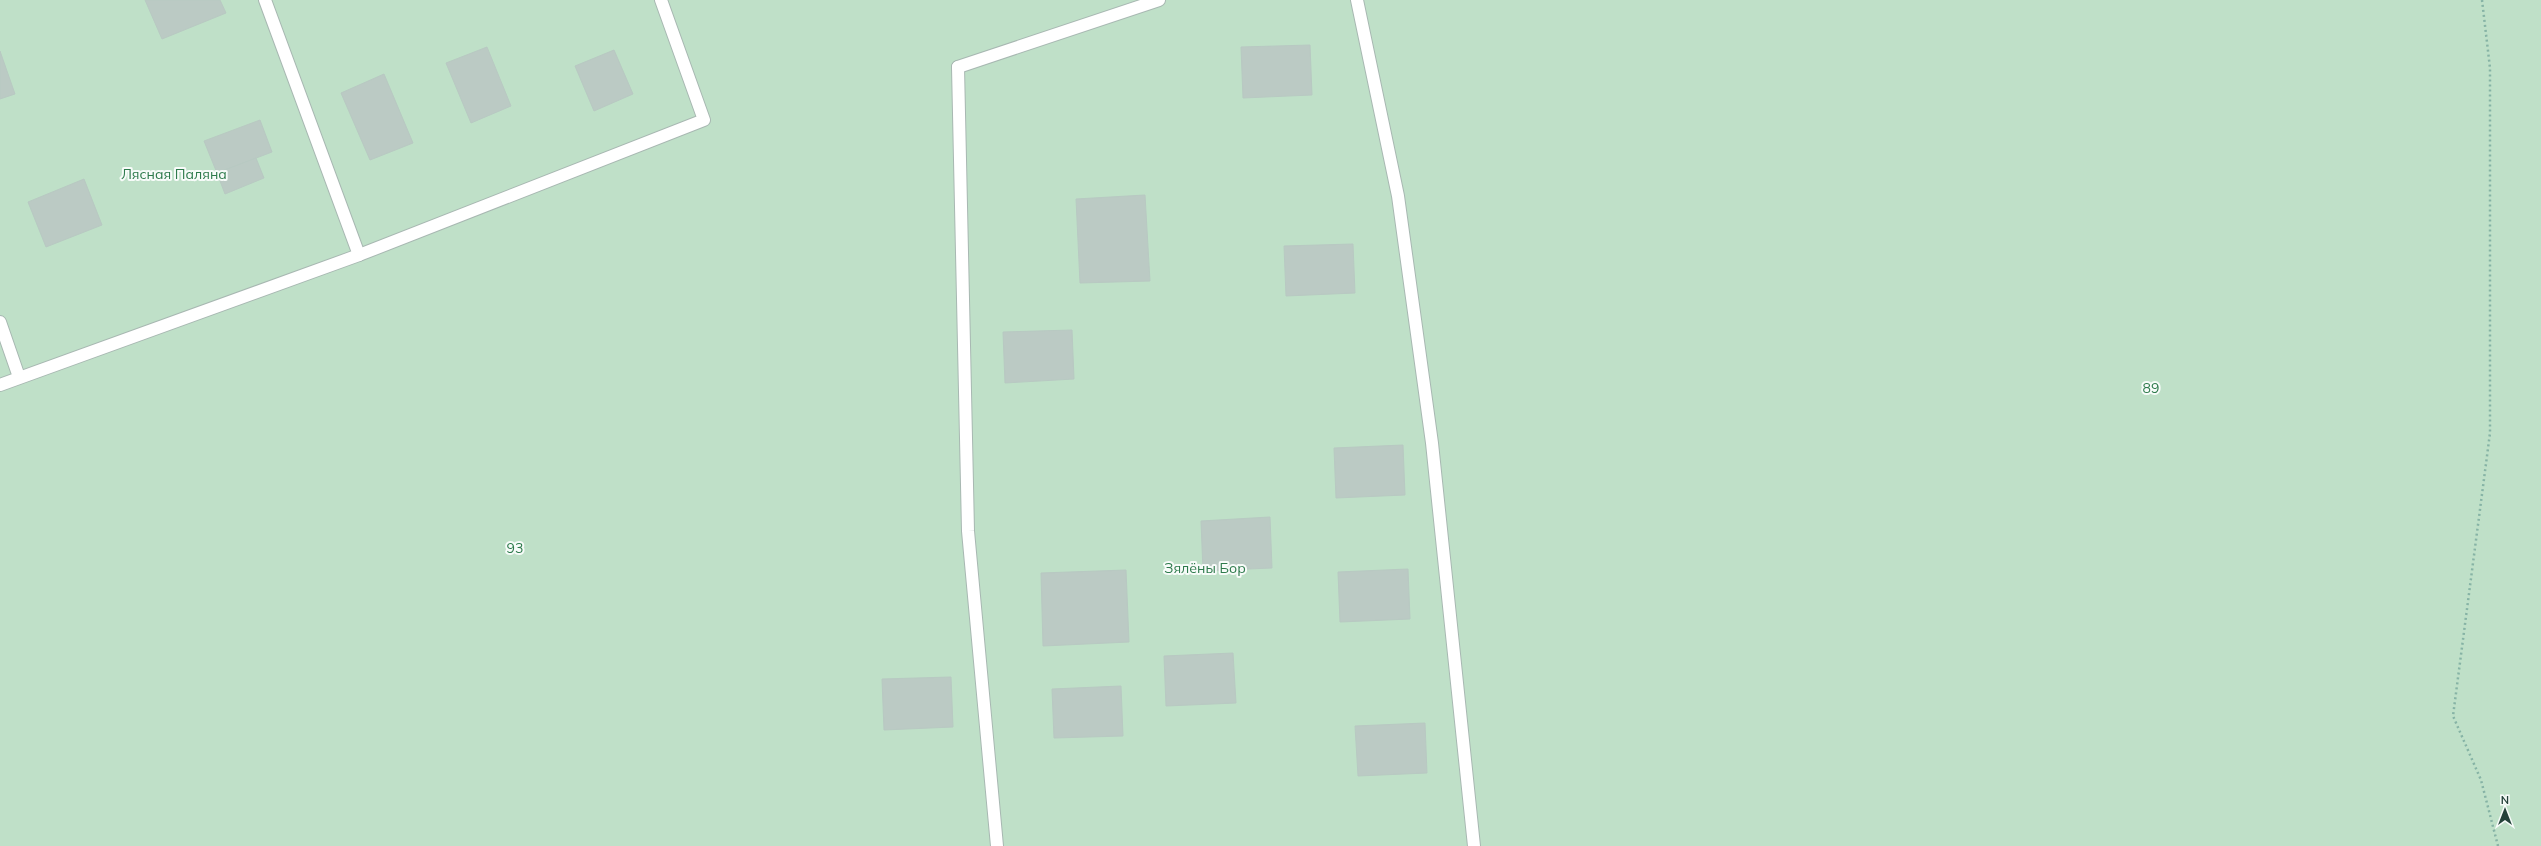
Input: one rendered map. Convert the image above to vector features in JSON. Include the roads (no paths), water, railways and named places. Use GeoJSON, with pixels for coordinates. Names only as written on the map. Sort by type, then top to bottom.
{"type":"FeatureCollection","features":[{"type":"Feature","properties":{"kind":"street"},"geometry":{"type":"LineString","coordinates":[[265,0],[359,255]]}},
{"type":"Feature","properties":{"kind":"street"},"geometry":{"type":"LineString","coordinates":[[0,385],[359,255],[704,120],[661,0]]}},
{"type":"Feature","properties":{"kind":"street"},"geometry":{"type":"LineString","coordinates":[[997,846],[968,531],[958,67],[1159,0]]}},
{"type":"Feature","properties":{"kind":"street"},"geometry":{"type":"LineString","coordinates":[[1357,0],[1398,196],[1430,428],[1474,846]]}},
{"type":"Feature","properties":{"kind":"street"},"geometry":{"type":"LineString","coordinates":[[0,322],[19,377]]}},
{"type":"Feature","properties":{"kind":"park label","name":"Лясная Паляна"},"geometry":{"type":"Point","coordinates":[174,174]}},
{"type":"Feature","properties":{"kind":"park label","name":"89"},"geometry":{"type":"Point","coordinates":[2151,388]}},
{"type":"Feature","properties":{"kind":"park label","name":"93"},"geometry":{"type":"Point","coordinates":[515,548]}},
{"type":"Feature","properties":{"kind":"park label","name":"Зялёны Бор"},"geometry":{"type":"Point","coordinates":[1205,568]}}]}
